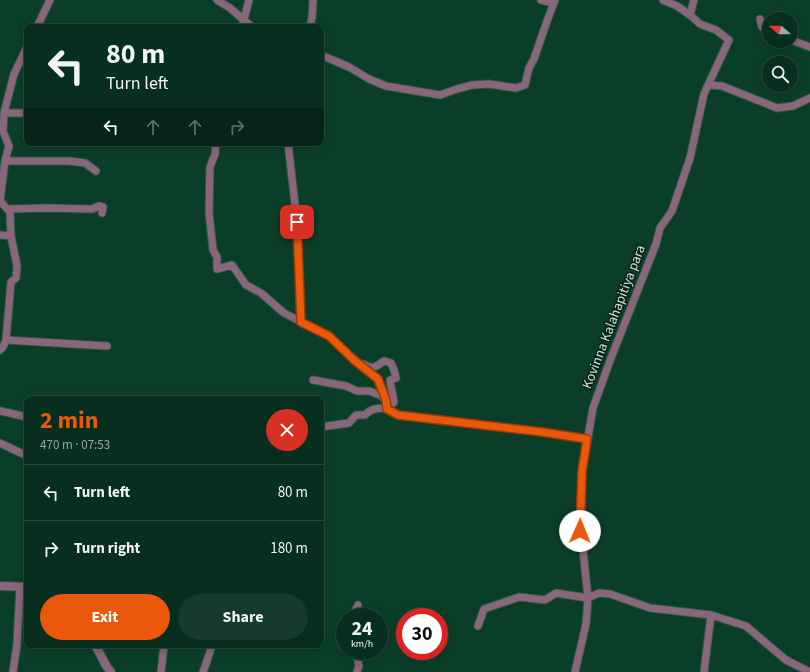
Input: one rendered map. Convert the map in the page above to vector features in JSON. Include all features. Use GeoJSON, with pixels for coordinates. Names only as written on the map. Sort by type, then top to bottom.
{"type":"FeatureCollection","features":[{"type":"Feature","properties":{"kind":"street"},"geometry":{"type":"LineString","coordinates":[[38,24],[50,0]]}},
{"type":"Feature","properties":{"kind":"street"},"geometry":{"type":"LineString","coordinates":[[217,0],[230,8],[243,24]]}},
{"type":"Feature","properties":{"kind":"street"},"geometry":{"type":"LineString","coordinates":[[243,24],[249,0]]}},
{"type":"Feature","properties":{"kind":"street"},"geometry":{"type":"LineString","coordinates":[[311,24],[313,0]]}},
{"type":"Feature","properties":{"kind":"street"},"geometry":{"type":"LineString","coordinates":[[324,56],[386,86],[412,91],[440,95],[472,85],[489,84],[516,88],[525,85],[529,68],[534,59],[554,2],[542,0]]}},
{"type":"Feature","properties":{"kind":"street"},"geometry":{"type":"LineString","coordinates":[[663,0],[677,6],[690,15],[694,0]]}},
{"type":"Feature","properties":{"kind":"street","name":"Kovinna Kalahapitiya para"},"geometry":{"type":"LineString","coordinates":[[575,672],[586,624],[588,598],[580,531],[582,472],[593,408],[656,244],[660,228],[672,211],[690,158],[704,94],[729,40],[716,30],[700,24],[690,15]]}},
{"type":"Feature","properties":{"kind":"street"},"geometry":{"type":"LineString","coordinates":[[760,19],[762,27]]}},
{"type":"Feature","properties":{"kind":"street"},"geometry":{"type":"LineString","coordinates":[[798,43],[810,47]]}},
{"type":"Feature","properties":{"kind":"street"},"geometry":{"type":"LineString","coordinates":[[0,350],[3,348],[6,340],[11,282],[16,278],[17,266],[11,236],[10,212],[0,201],[5,161],[9,146],[3,131],[4,112],[14,74],[24,53]]}},
{"type":"Feature","properties":{"kind":"street"},"geometry":{"type":"LineString","coordinates":[[708,85],[722,86],[777,108],[793,106],[810,98]]}},
{"type":"Feature","properties":{"kind":"street"},"geometry":{"type":"LineString","coordinates":[[4,112],[24,113]]}},
{"type":"Feature","properties":{"kind":"street"},"geometry":{"type":"LineString","coordinates":[[216,146],[215,154],[210,167],[209,212],[213,250],[217,257],[217,269],[232,265],[246,285],[261,293],[284,313],[329,336],[354,360],[378,379],[386,400],[387,409]]}},
{"type":"Feature","properties":{"kind":"street"},"geometry":{"type":"LineString","coordinates":[[288,146],[297,222],[301,322]]}},
{"type":"Feature","properties":{"kind":"street"},"geometry":{"type":"LineString","coordinates":[[5,161],[69,161],[85,163],[96,171]]}},
{"type":"Feature","properties":{"kind":"street"},"geometry":{"type":"LineString","coordinates":[[8,209],[46,208],[92,210],[99,206],[102,207],[102,213]]}},
{"type":"Feature","properties":{"kind":"street"},"geometry":{"type":"LineString","coordinates":[[0,234],[11,236]]}},
{"type":"Feature","properties":{"kind":"street"},"geometry":{"type":"LineString","coordinates":[[6,340],[107,346]]}},
{"type":"Feature","properties":{"kind":"street"},"geometry":{"type":"LineString","coordinates":[[354,360],[369,368],[373,368],[384,361],[391,364],[396,378],[390,380],[394,402],[387,409]]}},
{"type":"Feature","properties":{"kind":"street"},"geometry":{"type":"LineString","coordinates":[[314,380],[346,386],[357,391],[368,391],[380,395],[386,400]]}},
{"type":"Feature","properties":{"kind":"street"},"geometry":{"type":"LineString","coordinates":[[324,427],[349,423],[356,415],[365,415],[369,411],[379,408],[387,409],[398,415],[542,432],[587,439]]}},
{"type":"Feature","properties":{"kind":"street"},"geometry":{"type":"LineString","coordinates":[[0,411],[24,416]]}},
{"type":"Feature","properties":{"kind":"street"},"geometry":{"type":"LineString","coordinates":[[0,443],[24,454]]}},
{"type":"Feature","properties":{"kind":"street"},"geometry":{"type":"LineString","coordinates":[[0,586],[23,587],[13,672]]}},
{"type":"Feature","properties":{"kind":"street"},"geometry":{"type":"LineString","coordinates":[[478,626],[484,609],[519,597],[545,600],[556,593],[588,598],[599,593],[610,594],[650,608],[710,615],[746,626],[786,660],[810,672]]}},
{"type":"Feature","properties":{"kind":"street"},"geometry":{"type":"LineString","coordinates":[[704,672],[710,615]]}},
{"type":"Feature","properties":{"kind":"street"},"geometry":{"type":"LineString","coordinates":[[97,648],[111,672]]}},
{"type":"Feature","properties":{"kind":"street"},"geometry":{"type":"LineString","coordinates":[[161,672],[164,648]]}},
{"type":"Feature","properties":{"kind":"street"},"geometry":{"type":"LineString","coordinates":[[203,672],[208,662],[211,648]]}},
{"type":"Feature","properties":{"kind":"street"},"geometry":{"type":"LineString","coordinates":[[357,672],[359,666],[358,660]]}},
{"type":"Feature","properties":{"kind":"route"},"geometry":{"type":"LineString","coordinates":[[297,222],[301,322],[329,336],[354,360],[378,379],[386,400],[387,409],[398,415],[542,432],[587,439],[582,472],[580,531]]}}]}
